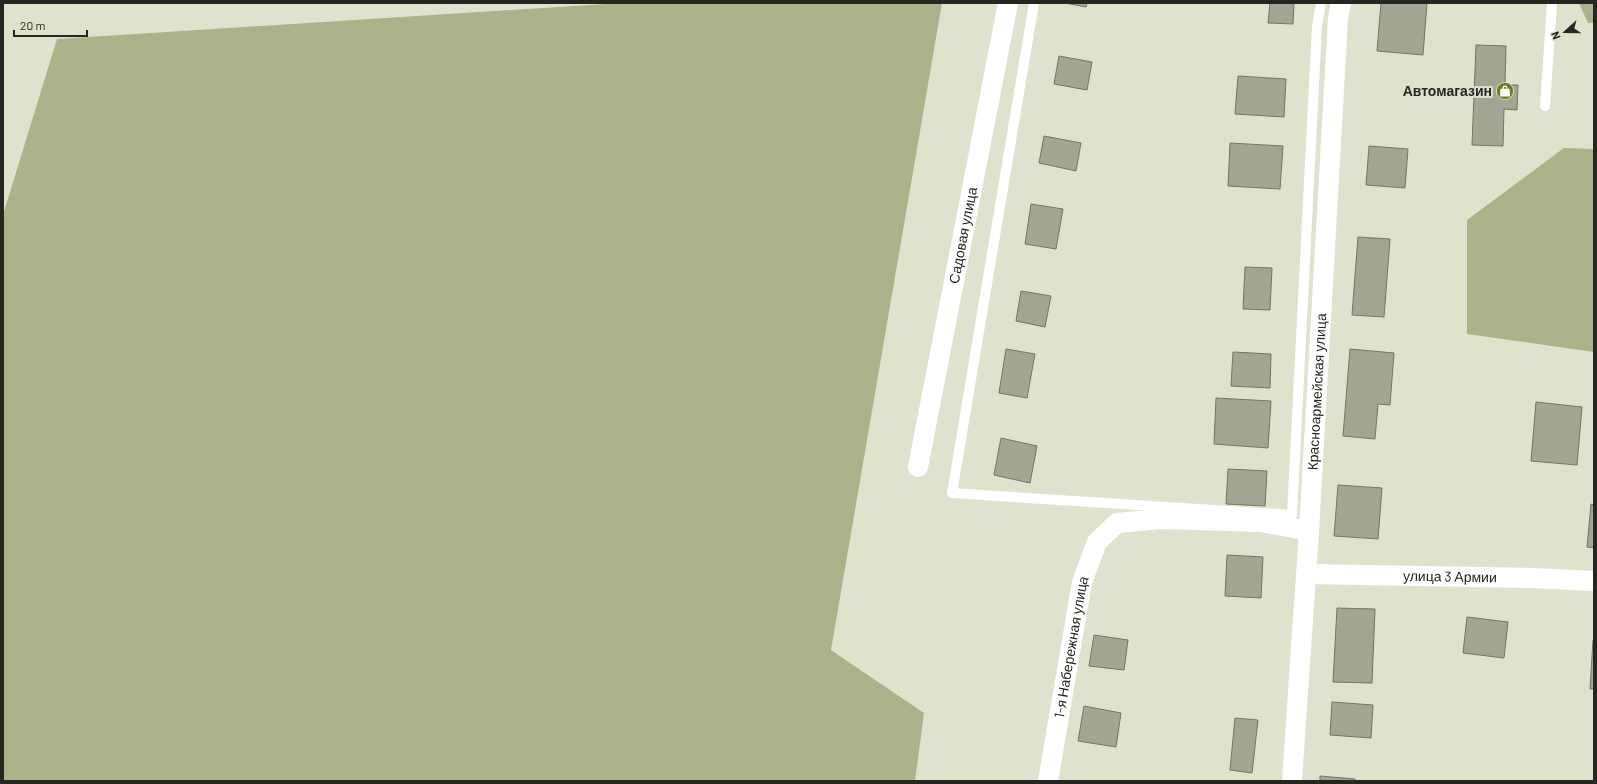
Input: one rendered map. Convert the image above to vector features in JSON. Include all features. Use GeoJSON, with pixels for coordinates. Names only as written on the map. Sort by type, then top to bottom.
{"type":"FeatureCollection","features":[{"type":"Feature","properties":{"kind":"street","name":"Садовая улица"},"geometry":{"type":"LineString","coordinates":[[918,467],[1008,3]]}},
{"type":"Feature","properties":{"kind":"street","name":"Красноармейская улица"},"geometry":{"type":"LineString","coordinates":[[1292,781],[1307,574],[1338,18],[1341,3]]}},
{"type":"Feature","properties":{"kind":"street","name":"1-я Набережная улица"},"geometry":{"type":"LineString","coordinates":[[1048,781],[1082,582],[1097,542],[1117,523],[1162,519],[1261,522],[1309,531]]}},
{"type":"Feature","properties":{"kind":"street","name":"улица 3 Армии"},"geometry":{"type":"LineString","coordinates":[[1307,574],[1525,578],[1594,581]]}},
{"type":"Feature","properties":{"kind":"lane"},"geometry":{"type":"LineString","coordinates":[[1034,3],[952,492],[1292,515],[1317,26],[1321,3]]}},
{"type":"Feature","properties":{"kind":"lane"},"geometry":{"type":"LineString","coordinates":[[1545,106],[1552,3]]}},
{"type":"Feature","properties":{"kind":"green space"},"geometry":{"type":"Polygon","coordinates":[[[621,3],[942,3],[831,650],[924,713],[915,781],[3,781],[3,215],[57,39],[621,3]]]}},
{"type":"Feature","properties":{"kind":"green space"},"geometry":{"type":"Polygon","coordinates":[[[1579,3],[1594,3],[1594,23],[1588,23],[1579,3]]]}},
{"type":"Feature","properties":{"kind":"green space"},"geometry":{"type":"Polygon","coordinates":[[[1564,148],[1594,149],[1594,352],[1467,334],[1467,220],[1564,148]]]}},
{"type":"Feature","properties":{"kind":"building"},"geometry":{"type":"Polygon","coordinates":[[[1065,3],[1087,3],[1086,7],[1065,3]]]}},
{"type":"Feature","properties":{"kind":"building"},"geometry":{"type":"Polygon","coordinates":[[[1270,3],[1294,3],[1293,24],[1268,23],[1270,3]]]}},
{"type":"Feature","properties":{"kind":"building"},"geometry":{"type":"Polygon","coordinates":[[[1381,3],[1427,3],[1423,55],[1377,51],[1381,3]]]}},
{"type":"Feature","properties":{"kind":"building"},"geometry":{"type":"Polygon","coordinates":[[[1476,45],[1506,46],[1505,85],[1518,85],[1517,110],[1504,109],[1503,146],[1472,145],[1476,45]]]}},
{"type":"Feature","properties":{"kind":"building"},"geometry":{"type":"Polygon","coordinates":[[[1059,56],[1092,62],[1087,90],[1054,84],[1059,56]]]}},
{"type":"Feature","properties":{"kind":"building"},"geometry":{"type":"Polygon","coordinates":[[[1238,76],[1286,79],[1284,117],[1235,114],[1238,76]]]}},
{"type":"Feature","properties":{"kind":"building"},"geometry":{"type":"Polygon","coordinates":[[[1044,136],[1081,143],[1076,171],[1039,163],[1044,136]]]}},
{"type":"Feature","properties":{"kind":"building"},"geometry":{"type":"Polygon","coordinates":[[[1230,143],[1283,146],[1280,189],[1228,186],[1230,143]]]}},
{"type":"Feature","properties":{"kind":"building"},"geometry":{"type":"Polygon","coordinates":[[[1369,146],[1408,149],[1405,188],[1366,185],[1369,146]]]}},
{"type":"Feature","properties":{"kind":"building"},"geometry":{"type":"Polygon","coordinates":[[[1031,204],[1063,209],[1056,249],[1025,244],[1031,204]]]}},
{"type":"Feature","properties":{"kind":"building"},"geometry":{"type":"Polygon","coordinates":[[[1358,237],[1390,239],[1384,317],[1352,315],[1358,237]]]}},
{"type":"Feature","properties":{"kind":"building"},"geometry":{"type":"Polygon","coordinates":[[[1245,267],[1272,268],[1270,310],[1243,309],[1245,267]]]}},
{"type":"Feature","properties":{"kind":"building"},"geometry":{"type":"Polygon","coordinates":[[[1021,291],[1051,296],[1045,327],[1016,321],[1021,291]]]}},
{"type":"Feature","properties":{"kind":"building"},"geometry":{"type":"Polygon","coordinates":[[[1006,349],[1035,354],[1027,398],[999,393],[1006,349]]]}},
{"type":"Feature","properties":{"kind":"building"},"geometry":{"type":"Polygon","coordinates":[[[1350,349],[1394,353],[1390,405],[1378,404],[1375,439],[1343,436],[1350,349]]]}},
{"type":"Feature","properties":{"kind":"building"},"geometry":{"type":"Polygon","coordinates":[[[1233,352],[1271,354],[1270,388],[1231,386],[1233,352]]]}},
{"type":"Feature","properties":{"kind":"building"},"geometry":{"type":"Polygon","coordinates":[[[1216,398],[1271,401],[1268,448],[1214,444],[1216,398]]]}},
{"type":"Feature","properties":{"kind":"building"},"geometry":{"type":"Polygon","coordinates":[[[1536,402],[1582,407],[1577,465],[1531,461],[1536,402]]]}},
{"type":"Feature","properties":{"kind":"building"},"geometry":{"type":"Polygon","coordinates":[[[1001,438],[1037,446],[1030,483],[994,475],[1001,438]]]}},
{"type":"Feature","properties":{"kind":"building"},"geometry":{"type":"Polygon","coordinates":[[[1228,469],[1267,471],[1265,506],[1226,504],[1228,469]]]}},
{"type":"Feature","properties":{"kind":"building"},"geometry":{"type":"Polygon","coordinates":[[[1338,485],[1382,488],[1378,539],[1334,536],[1338,485]]]}},
{"type":"Feature","properties":{"kind":"building"},"geometry":{"type":"Polygon","coordinates":[[[1591,504],[1594,505],[1594,548],[1587,547],[1591,504]]]}},
{"type":"Feature","properties":{"kind":"building"},"geometry":{"type":"Polygon","coordinates":[[[1227,555],[1263,557],[1261,598],[1225,596],[1227,555]]]}},
{"type":"Feature","properties":{"kind":"building"},"geometry":{"type":"Polygon","coordinates":[[[1337,608],[1375,609],[1372,683],[1333,682],[1337,608]]]}},
{"type":"Feature","properties":{"kind":"building"},"geometry":{"type":"Polygon","coordinates":[[[1467,617],[1508,622],[1504,658],[1463,653],[1467,617]]]}},
{"type":"Feature","properties":{"kind":"building"},"geometry":{"type":"Polygon","coordinates":[[[1094,635],[1128,640],[1124,670],[1089,666],[1094,635]]]}},
{"type":"Feature","properties":{"kind":"building"},"geometry":{"type":"Polygon","coordinates":[[[1593,640],[1594,689],[1590,689],[1593,640]]]}},
{"type":"Feature","properties":{"kind":"building"},"geometry":{"type":"Polygon","coordinates":[[[1332,702],[1373,705],[1371,738],[1330,735],[1332,702]]]}},
{"type":"Feature","properties":{"kind":"building"},"geometry":{"type":"Polygon","coordinates":[[[1084,706],[1121,713],[1116,747],[1078,741],[1084,706]]]}},
{"type":"Feature","properties":{"kind":"building"},"geometry":{"type":"Polygon","coordinates":[[[1235,718],[1258,720],[1252,773],[1230,770],[1235,718]]]}},
{"type":"Feature","properties":{"kind":"building"},"geometry":{"type":"Polygon","coordinates":[[[1320,776],[1355,779],[1355,781],[1320,781],[1320,776]]]}},
{"type":"Feature","properties":{"kind":"place","name":"Автомагазин"},"geometry":{"type":"Point","coordinates":[1505,91]}}]}
